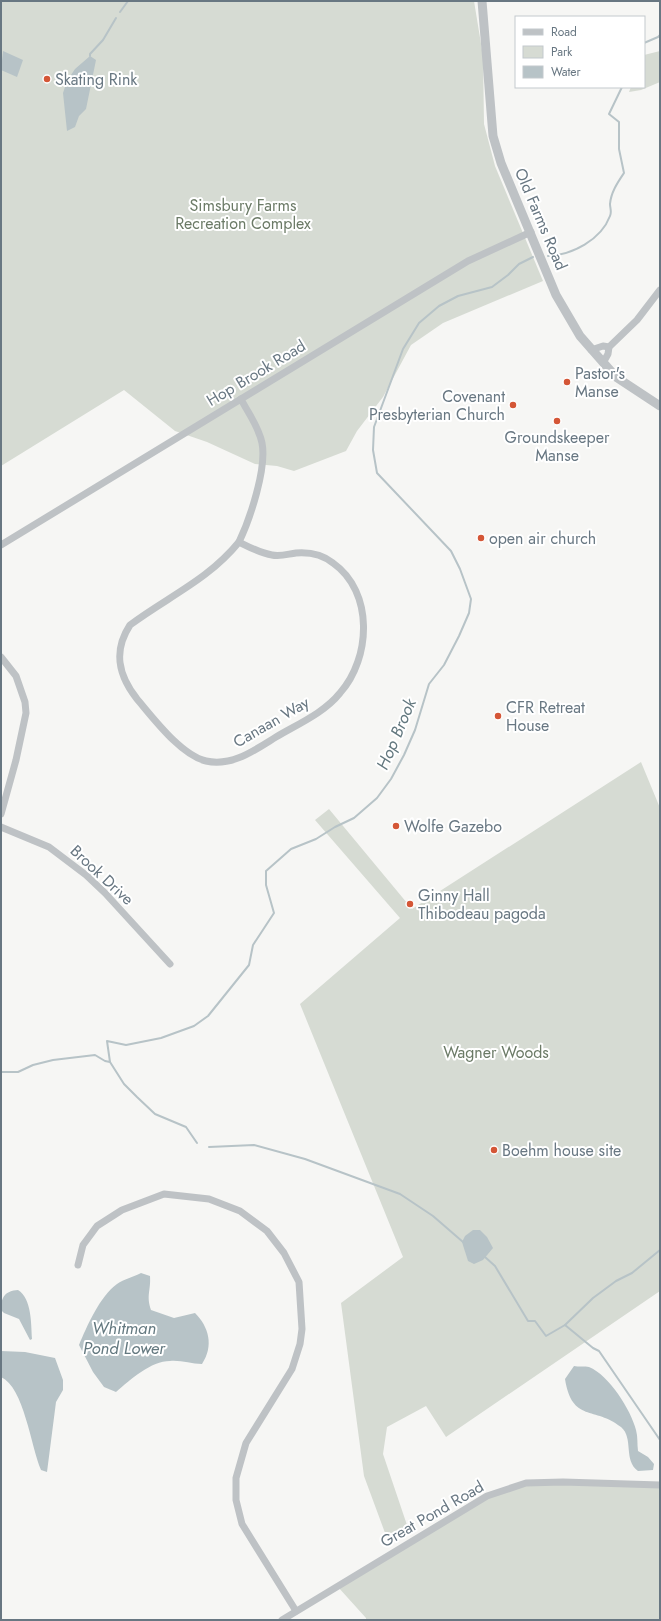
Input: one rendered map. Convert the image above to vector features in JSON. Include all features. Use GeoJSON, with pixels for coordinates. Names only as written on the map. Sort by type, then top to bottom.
{"type":"FeatureCollection","features":[{"type":"Feature","properties":{"kind":"street","name":"Old Farms Road"},"geometry":{"type":"LineString","coordinates":[[482,1],[493,136],[501,163],[556,295],[569,318],[591,350],[616,377],[660,406]]}},
{"type":"Feature","properties":{"kind":"street","name":"Hop Brook Road"},"geometry":{"type":"LineString","coordinates":[[1,545],[468,261],[530,232]]}},
{"type":"Feature","properties":{"kind":"street"},"geometry":{"type":"LineString","coordinates":[[603,363],[608,354],[609,347],[637,320],[660,290]]}},
{"type":"Feature","properties":{"kind":"street"},"geometry":{"type":"LineString","coordinates":[[591,350],[603,346],[609,347]]}},
{"type":"Feature","properties":{"kind":"street","name":"Canaan Way"},"geometry":{"type":"LineString","coordinates":[[238,542],[256,551],[273,556],[310,553],[333,562],[343,571],[357,593],[363,619],[364,632],[360,656],[354,671],[346,685],[333,701],[310,717],[243,756],[230,761],[206,761],[185,752],[144,707],[125,681],[121,668],[119,647],[122,637],[130,625],[208,574],[228,555],[238,542],[245,528],[261,474],[262,444],[257,428],[240,399]]}},
{"type":"Feature","properties":{"kind":"street"},"geometry":{"type":"LineString","coordinates":[[1,656],[16,676],[25,702],[26,713],[16,760],[1,814]]}},
{"type":"Feature","properties":{"kind":"street","name":"Brook Drive"},"geometry":{"type":"LineString","coordinates":[[1,827],[49,847],[86,875],[105,893],[170,964]]}},
{"type":"Feature","properties":{"kind":"street"},"geometry":{"type":"LineString","coordinates":[[78,1265],[83,1245],[97,1226],[122,1210],[164,1194],[209,1199],[240,1211],[267,1231],[284,1253],[299,1282],[302,1329],[300,1344],[292,1369],[246,1443],[236,1478],[236,1500],[242,1524],[296,1611]]}},
{"type":"Feature","properties":{"kind":"street","name":"Great Pond Road"},"geometry":{"type":"LineString","coordinates":[[282,1620],[348,1582],[409,1542],[487,1496],[526,1484],[563,1482],[660,1485]]}},
{"type":"Feature","properties":{"kind":"green space","name":"Simsbury Farms Recreation Complex"},"geometry":{"type":"Polygon","coordinates":[[[1,1],[474,1],[483,56],[484,124],[495,166],[543,281],[443,323],[411,345],[383,397],[357,431],[346,451],[294,471],[277,466],[255,464],[207,442],[175,431],[124,390],[1,466],[1,1]]]}},
{"type":"Feature","properties":{"kind":"green space"},"geometry":{"type":"Polygon","coordinates":[[[660,51],[660,82],[641,90],[629,92],[631,88],[645,88],[645,55],[660,51]]]}},
{"type":"Feature","properties":{"kind":"green space","name":"Wagner Woods"},"geometry":{"type":"Polygon","coordinates":[[[641,762],[660,808],[660,1291],[446,1437],[426,1406],[387,1427],[383,1454],[408,1528],[388,1541],[364,1476],[341,1303],[403,1257],[300,1004],[400,918],[315,820],[329,809],[412,909],[641,762]]]}},
{"type":"Feature","properties":{"kind":"green space"},"geometry":{"type":"Polygon","coordinates":[[[526,1483],[660,1485],[660,1620],[366,1620],[366,1618],[338,1587],[487,1496],[526,1483]]]}},
{"type":"Feature","properties":{"kind":"water"},"geometry":{"type":"Polygon","coordinates":[[[3,51],[23,60],[17,77],[1,70],[3,51]]]}},
{"type":"Feature","properties":{"kind":"water"},"geometry":{"type":"Polygon","coordinates":[[[90,56],[96,60],[86,109],[79,116],[75,127],[67,131],[63,93],[67,81],[75,69],[90,56]]]}},
{"type":"Feature","properties":{"kind":"water"},"geometry":{"type":"Polygon","coordinates":[[[473,1230],[480,1230],[487,1237],[493,1248],[483,1260],[474,1264],[468,1261],[462,1242],[465,1236],[473,1230]]]}},
{"type":"Feature","properties":{"kind":"water","name":"Whitman Pond Lower"},"geometry":{"type":"Polygon","coordinates":[[[141,1273],[150,1276],[149,1297],[151,1310],[174,1318],[195,1313],[204,1324],[207,1331],[209,1344],[208,1350],[202,1364],[174,1361],[156,1364],[149,1367],[116,1392],[104,1387],[93,1372],[79,1345],[95,1312],[111,1289],[120,1282],[141,1273]]]}},
{"type":"Feature","properties":{"kind":"water"},"geometry":{"type":"Polygon","coordinates":[[[18,1290],[26,1299],[30,1312],[32,1339],[30,1340],[19,1319],[4,1313],[1,1310],[3,1298],[7,1293],[18,1290]]]}},
{"type":"Feature","properties":{"kind":"water"},"geometry":{"type":"Polygon","coordinates":[[[1,1351],[25,1352],[55,1358],[63,1380],[63,1390],[56,1402],[47,1472],[41,1470],[37,1460],[26,1419],[16,1393],[9,1383],[1,1377],[1,1351]]]}},
{"type":"Feature","properties":{"kind":"water"},"geometry":{"type":"Polygon","coordinates":[[[574,1366],[589,1367],[597,1371],[618,1394],[629,1413],[637,1433],[638,1451],[648,1457],[654,1464],[653,1470],[638,1471],[633,1466],[629,1455],[627,1437],[621,1427],[602,1417],[586,1412],[573,1402],[568,1393],[565,1379],[574,1366]]]}},
{"type":"Feature","properties":{"kind":"waterway"},"geometry":{"type":"LineString","coordinates":[[120,12],[128,1]]}},
{"type":"Feature","properties":{"kind":"waterway"},"geometry":{"type":"LineString","coordinates":[[90,56],[90,54],[103,40],[116,18]]}},
{"type":"Feature","properties":{"kind":"waterway","name":"Hop Brook"},"geometry":{"type":"LineString","coordinates":[[645,43],[660,35]]}},
{"type":"Feature","properties":{"kind":"waterway","name":"Hop Brook"},"geometry":{"type":"LineString","coordinates":[[548,256],[567,253],[585,245],[600,232],[606,225],[610,216],[612,195],[624,173],[619,149],[619,122],[609,114],[622,88]]}},
{"type":"Feature","properties":{"kind":"waterway","name":"Hop Brook"},"geometry":{"type":"LineString","coordinates":[[1,1072],[18,1072],[33,1065],[53,1060],[95,1055],[105,1061],[110,1062],[107,1041],[126,1045],[161,1038],[194,1026],[208,1016],[249,965],[253,945],[274,913],[266,885],[266,871],[291,849],[316,839],[335,827],[354,818],[377,798],[391,779],[415,730],[429,684],[444,665],[459,636],[469,613],[471,599],[460,569],[451,551],[377,473],[373,450],[374,427],[403,349],[419,323],[439,306],[458,296],[492,287],[508,275],[519,264],[533,257]]}},
{"type":"Feature","properties":{"kind":"waterway"},"geometry":{"type":"LineString","coordinates":[[110,1062],[124,1084],[155,1114],[186,1127],[197,1143]]}},
{"type":"Feature","properties":{"kind":"waterway"},"geometry":{"type":"LineString","coordinates":[[209,1147],[254,1145],[305,1159],[400,1194],[433,1216],[463,1242]]}},
{"type":"Feature","properties":{"kind":"waterway"},"geometry":{"type":"LineString","coordinates":[[485,1257],[495,1266],[528,1321],[535,1321],[546,1336],[565,1325],[593,1298],[616,1281],[632,1273],[660,1250]]}},
{"type":"Feature","properties":{"kind":"waterway"},"geometry":{"type":"LineString","coordinates":[[565,1325],[593,1348],[599,1351],[660,1440]]}},
{"type":"Feature","properties":{"kind":"place","name":"Skating Rink"},"geometry":{"type":"Point","coordinates":[47,79]}},
{"type":"Feature","properties":{"kind":"place","name":"Pastor's Manse"},"geometry":{"type":"Point","coordinates":[567,382]}},
{"type":"Feature","properties":{"kind":"place","name":"Covenant Presbyterian Church"},"geometry":{"type":"Point","coordinates":[513,405]}},
{"type":"Feature","properties":{"kind":"place","name":"Groundskeeper Manse"},"geometry":{"type":"Point","coordinates":[557,421]}},
{"type":"Feature","properties":{"kind":"place","name":"open air church"},"geometry":{"type":"Point","coordinates":[481,538]}},
{"type":"Feature","properties":{"kind":"place","name":"CFR Retreat House"},"geometry":{"type":"Point","coordinates":[498,716]}},
{"type":"Feature","properties":{"kind":"place","name":"Wolfe Gazebo"},"geometry":{"type":"Point","coordinates":[396,826]}},
{"type":"Feature","properties":{"kind":"place","name":"Ginny Hall Thibodeau pagoda"},"geometry":{"type":"Point","coordinates":[410,904]}},
{"type":"Feature","properties":{"kind":"place","name":"Boehm house site"},"geometry":{"type":"Point","coordinates":[494,1150]}}]}
